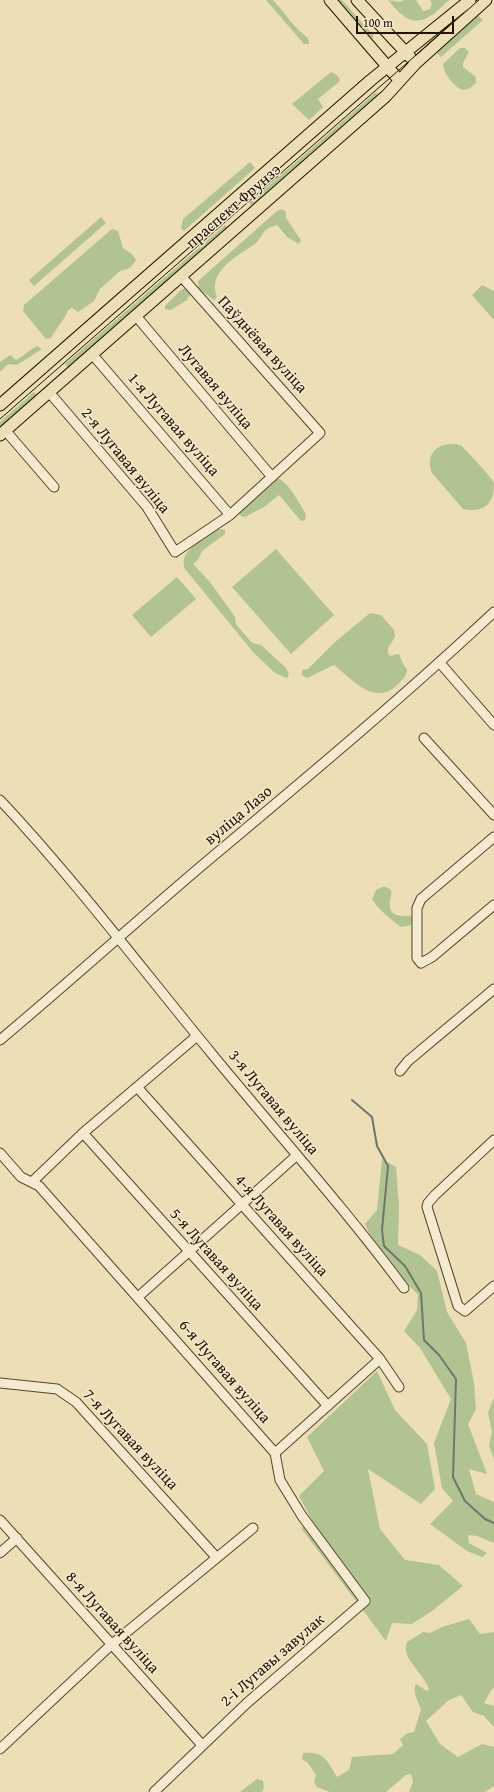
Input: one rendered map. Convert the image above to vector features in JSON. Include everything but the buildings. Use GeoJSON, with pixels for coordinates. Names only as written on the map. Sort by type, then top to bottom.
{"type":"FeatureCollection","features":[{"type":"Feature","properties":{"kind":"main road"},"geometry":{"type":"LineString","coordinates":[[330,0],[399,80]]}},
{"type":"Feature","properties":{"kind":"main road"},"geometry":{"type":"LineString","coordinates":[[357,0],[415,64]]}},
{"type":"Feature","properties":{"kind":"main road","name":"праспект Фрунзэ"},"geometry":{"type":"LineString","coordinates":[[0,405],[387,67],[470,0]]}},
{"type":"Feature","properties":{"kind":"main road","name":"праспект Фрунзэ"},"geometry":{"type":"LineString","coordinates":[[3,432],[386,96],[415,64],[486,0]]}},
{"type":"Feature","properties":{"kind":"street","name":"Паўднёвая вуліца"},"geometry":{"type":"LineString","coordinates":[[181,276],[320,433],[272,477]]}},
{"type":"Feature","properties":{"kind":"street","name":"Лугавая вуліца"},"geometry":{"type":"LineString","coordinates":[[136,316],[272,477]]}},
{"type":"Feature","properties":{"kind":"street","name":"1-я Лугавая вуліца"},"geometry":{"type":"LineString","coordinates":[[92,354],[230,515]]}},
{"type":"Feature","properties":{"kind":"street","name":"2-я Лугавая вуліца"},"geometry":{"type":"LineString","coordinates":[[49,392],[147,507],[175,552],[230,515]]}},
{"type":"Feature","properties":{"kind":"street"},"geometry":{"type":"LineString","coordinates":[[3,432],[54,487]]}},
{"type":"Feature","properties":{"kind":"street"},"geometry":{"type":"LineString","coordinates":[[230,515],[272,477]]}},
{"type":"Feature","properties":{"kind":"street","name":"вуліца Лазо"},"geometry":{"type":"LineString","coordinates":[[0,1040],[118,938],[327,762],[440,663],[494,612]]}},
{"type":"Feature","properties":{"kind":"street"},"geometry":{"type":"LineString","coordinates":[[440,663],[494,724]]}},
{"type":"Feature","properties":{"kind":"street"},"geometry":{"type":"LineString","coordinates":[[424,738],[494,815]]}},
{"type":"Feature","properties":{"kind":"street","name":"3-я Лугавая вуліца"},"geometry":{"type":"LineString","coordinates":[[0,800],[118,938],[296,1156],[354,1223],[404,1288]]}},
{"type":"Feature","properties":{"kind":"street"},"geometry":{"type":"LineString","coordinates":[[494,837],[421,899],[417,908],[417,958],[421,963],[432,957],[494,905]]}},
{"type":"Feature","properties":{"kind":"street"},"geometry":{"type":"LineString","coordinates":[[400,1072],[408,1061],[494,989]]}},
{"type":"Feature","properties":{"kind":"street"},"geometry":{"type":"LineString","coordinates":[[32,1182],[83,1133],[197,1036]]}},
{"type":"Feature","properties":{"kind":"street","name":"4-я Лугавая вуліца"},"geometry":{"type":"LineString","coordinates":[[137,1087],[380,1359],[399,1387]]}},
{"type":"Feature","properties":{"kind":"street","name":"5-я Лугавая вуліца"},"geometry":{"type":"LineString","coordinates":[[83,1133],[188,1252],[328,1406]]}},
{"type":"Feature","properties":{"kind":"street"},"geometry":{"type":"LineString","coordinates":[[494,1140],[428,1203],[427,1207],[458,1306],[465,1311],[494,1286]]}},
{"type":"Feature","properties":{"kind":"street","name":"6-я Лугавая вуліца"},"geometry":{"type":"LineString","coordinates":[[0,1153],[21,1177],[39,1186],[275,1453]]}},
{"type":"Feature","properties":{"kind":"street"},"geometry":{"type":"LineString","coordinates":[[138,1297],[296,1156]]}},
{"type":"Feature","properties":{"kind":"street"},"geometry":{"type":"LineString","coordinates":[[275,1453],[380,1359]]}},
{"type":"Feature","properties":{"kind":"street","name":"7-я Лугавая вуліца"},"geometry":{"type":"LineString","coordinates":[[0,1382],[57,1389],[68,1395],[217,1558]]}},
{"type":"Feature","properties":{"kind":"street","name":"2-і Лугавы завулак"},"geometry":{"type":"LineString","coordinates":[[154,1792],[247,1703],[365,1601],[306,1521],[280,1480],[275,1453]]}},
{"type":"Feature","properties":{"kind":"street","name":"8-я Лугавая вуліца"},"geometry":{"type":"LineString","coordinates":[[0,1520],[110,1645],[202,1745]]}},
{"type":"Feature","properties":{"kind":"street"},"geometry":{"type":"LineString","coordinates":[[0,1749],[110,1645],[253,1528]]}},
{"type":"Feature","properties":{"kind":"street"},"geometry":{"type":"LineString","coordinates":[[0,1553],[17,1538]]}},
{"type":"Feature","properties":{"kind":"green space"},"geometry":{"type":"Polygon","coordinates":[[[266,0],[273,0],[294,25],[308,38],[309,44],[304,44],[266,0]]]}},
{"type":"Feature","properties":{"kind":"green space"},"geometry":{"type":"Polygon","coordinates":[[[337,0],[342,0],[374,36],[371,39],[337,0]]]}},
{"type":"Feature","properties":{"kind":"green space"},"geometry":{"type":"Polygon","coordinates":[[[388,0],[400,2],[404,0],[416,0],[423,11],[430,9],[432,4],[430,0],[449,0],[433,14],[418,21],[404,16],[388,0]]]}},
{"type":"Feature","properties":{"kind":"green space"},"geometry":{"type":"Polygon","coordinates":[[[477,14],[483,20],[441,57],[435,51],[477,14]]]}},
{"type":"Feature","properties":{"kind":"green space"},"geometry":{"type":"Polygon","coordinates":[[[460,48],[465,48],[469,52],[463,63],[463,67],[476,77],[476,83],[470,88],[463,90],[456,86],[443,68],[443,64],[460,48]]]}},
{"type":"Feature","properties":{"kind":"green space"},"geometry":{"type":"Polygon","coordinates":[[[331,72],[338,76],[340,81],[318,99],[323,107],[309,120],[292,104],[331,72]]]}},
{"type":"Feature","properties":{"kind":"green space"},"geometry":{"type":"Polygon","coordinates":[[[376,92],[379,96],[253,207],[249,203],[376,92]]]}},
{"type":"Feature","properties":{"kind":"green space"},"geometry":{"type":"Polygon","coordinates":[[[250,162],[255,168],[184,231],[181,228],[183,219],[250,162]]]}},
{"type":"Feature","properties":{"kind":"green space"},"geometry":{"type":"Polygon","coordinates":[[[282,209],[286,212],[286,218],[301,240],[299,244],[287,237],[277,225],[271,227],[264,232],[256,243],[238,255],[219,273],[215,288],[217,297],[214,300],[199,289],[198,281],[277,211],[282,209]]]}},
{"type":"Feature","properties":{"kind":"green space"},"geometry":{"type":"Polygon","coordinates":[[[101,217],[106,223],[34,286],[29,280],[101,217]]]}},
{"type":"Feature","properties":{"kind":"green space"},"geometry":{"type":"Polygon","coordinates":[[[225,225],[228,228],[68,368],[65,364],[225,225]]]}},
{"type":"Feature","properties":{"kind":"green space"},"geometry":{"type":"Polygon","coordinates":[[[112,229],[118,231],[123,248],[132,254],[136,260],[130,268],[120,271],[100,289],[94,301],[78,312],[72,308],[68,310],[51,338],[46,339],[23,311],[24,305],[112,229]]]}},
{"type":"Feature","properties":{"kind":"green space"},"geometry":{"type":"Polygon","coordinates":[[[482,285],[494,291],[494,320],[472,295],[482,285]]]}},
{"type":"Feature","properties":{"kind":"green space"},"geometry":{"type":"Polygon","coordinates":[[[185,288],[191,293],[187,300],[171,310],[165,309],[165,306],[185,288]]]}},
{"type":"Feature","properties":{"kind":"green space"},"geometry":{"type":"Polygon","coordinates":[[[37,346],[42,349],[17,365],[8,364],[0,372],[0,362],[10,355],[16,360],[37,346]]]}},
{"type":"Feature","properties":{"kind":"green space"},"geometry":{"type":"Polygon","coordinates":[[[34,392],[37,395],[0,427],[0,422],[34,392]]]}},
{"type":"Feature","properties":{"kind":"green space"},"geometry":{"type":"Polygon","coordinates":[[[449,444],[462,446],[494,483],[492,498],[484,507],[475,510],[463,509],[432,473],[430,462],[432,454],[439,447],[449,444]]]}},
{"type":"Feature","properties":{"kind":"green space"},"geometry":{"type":"Polygon","coordinates":[[[278,478],[287,485],[294,494],[306,514],[305,520],[301,521],[279,495],[264,507],[245,517],[241,516],[239,513],[278,478]]]}},
{"type":"Feature","properties":{"kind":"green space"},"geometry":{"type":"Polygon","coordinates":[[[218,529],[225,530],[225,534],[202,551],[198,560],[193,564],[210,582],[235,617],[236,624],[252,643],[261,645],[285,667],[289,674],[287,678],[275,673],[253,652],[185,569],[185,556],[188,551],[218,529]]]}},
{"type":"Feature","properties":{"kind":"green space"},"geometry":{"type":"Polygon","coordinates":[[[276,549],[334,615],[291,654],[232,587],[276,549]]]}},
{"type":"Feature","properties":{"kind":"green space"},"geometry":{"type":"Polygon","coordinates":[[[177,577],[196,599],[151,637],[132,615],[177,577]]]}},
{"type":"Feature","properties":{"kind":"green space"},"geometry":{"type":"Polygon","coordinates":[[[370,613],[381,615],[394,630],[395,637],[388,648],[388,653],[390,656],[399,654],[407,669],[405,677],[402,681],[388,691],[380,693],[371,692],[364,688],[334,665],[307,678],[302,675],[302,670],[308,669],[335,642],[370,613]]]}},
{"type":"Feature","properties":{"kind":"green space"},"geometry":{"type":"Polygon","coordinates":[[[386,887],[391,890],[390,906],[393,913],[411,916],[413,920],[411,925],[401,927],[378,907],[372,899],[376,890],[386,887]]]}},
{"type":"Feature","properties":{"kind":"green space"},"geometry":{"type":"Polygon","coordinates":[[[382,1159],[396,1167],[399,1205],[398,1245],[420,1255],[437,1271],[447,1312],[466,1343],[474,1383],[476,1409],[468,1424],[487,1474],[469,1469],[476,1494],[494,1502],[494,1543],[477,1536],[468,1535],[469,1543],[487,1553],[482,1557],[467,1551],[430,1524],[453,1501],[442,1488],[434,1443],[451,1399],[420,1348],[404,1331],[417,1310],[418,1295],[377,1251],[365,1224],[377,1210],[382,1159]]]}},
{"type":"Feature","properties":{"kind":"green space"},"geometry":{"type":"Polygon","coordinates":[[[377,1371],[395,1410],[427,1444],[435,1489],[421,1504],[368,1469],[380,1529],[405,1560],[439,1565],[463,1586],[432,1611],[412,1624],[392,1623],[386,1641],[301,1528],[312,1520],[299,1496],[324,1471],[307,1437],[377,1371]]]}},
{"type":"Feature","properties":{"kind":"green space"},"geometry":{"type":"Polygon","coordinates":[[[494,1397],[494,1459],[489,1446],[492,1432],[488,1413],[494,1397]]]}},
{"type":"Feature","properties":{"kind":"green space"},"geometry":{"type":"Polygon","coordinates":[[[469,1619],[480,1634],[494,1632],[494,1688],[484,1703],[494,1706],[494,1727],[484,1716],[473,1712],[461,1695],[449,1700],[426,1721],[440,1744],[458,1757],[482,1744],[494,1747],[494,1786],[485,1792],[409,1792],[413,1782],[411,1774],[406,1775],[386,1792],[330,1792],[317,1787],[314,1782],[316,1775],[308,1763],[302,1759],[303,1753],[321,1755],[328,1762],[337,1777],[349,1770],[352,1757],[393,1754],[403,1745],[400,1739],[408,1733],[414,1732],[421,1709],[415,1693],[416,1684],[427,1691],[429,1689],[424,1679],[407,1655],[407,1642],[423,1632],[430,1633],[442,1627],[469,1619]]]}},
{"type":"Feature","properties":{"kind":"green space"},"geometry":{"type":"Polygon","coordinates":[[[257,1779],[263,1781],[264,1788],[262,1792],[240,1792],[257,1779]]]}},
{"type":"Feature","properties":{"kind":"waterway"},"geometry":{"type":"LineString","coordinates":[[352,1100],[372,1117],[377,1146],[388,1166],[382,1230],[384,1246],[405,1266],[421,1293],[424,1340],[439,1355],[456,1379],[453,1477],[465,1501],[485,1519],[494,1523]]}},
{"type":"Feature","properties":{"kind":"tram line"},"geometry":{"type":"LineString","coordinates":[[0,419],[479,0]]}}]}
